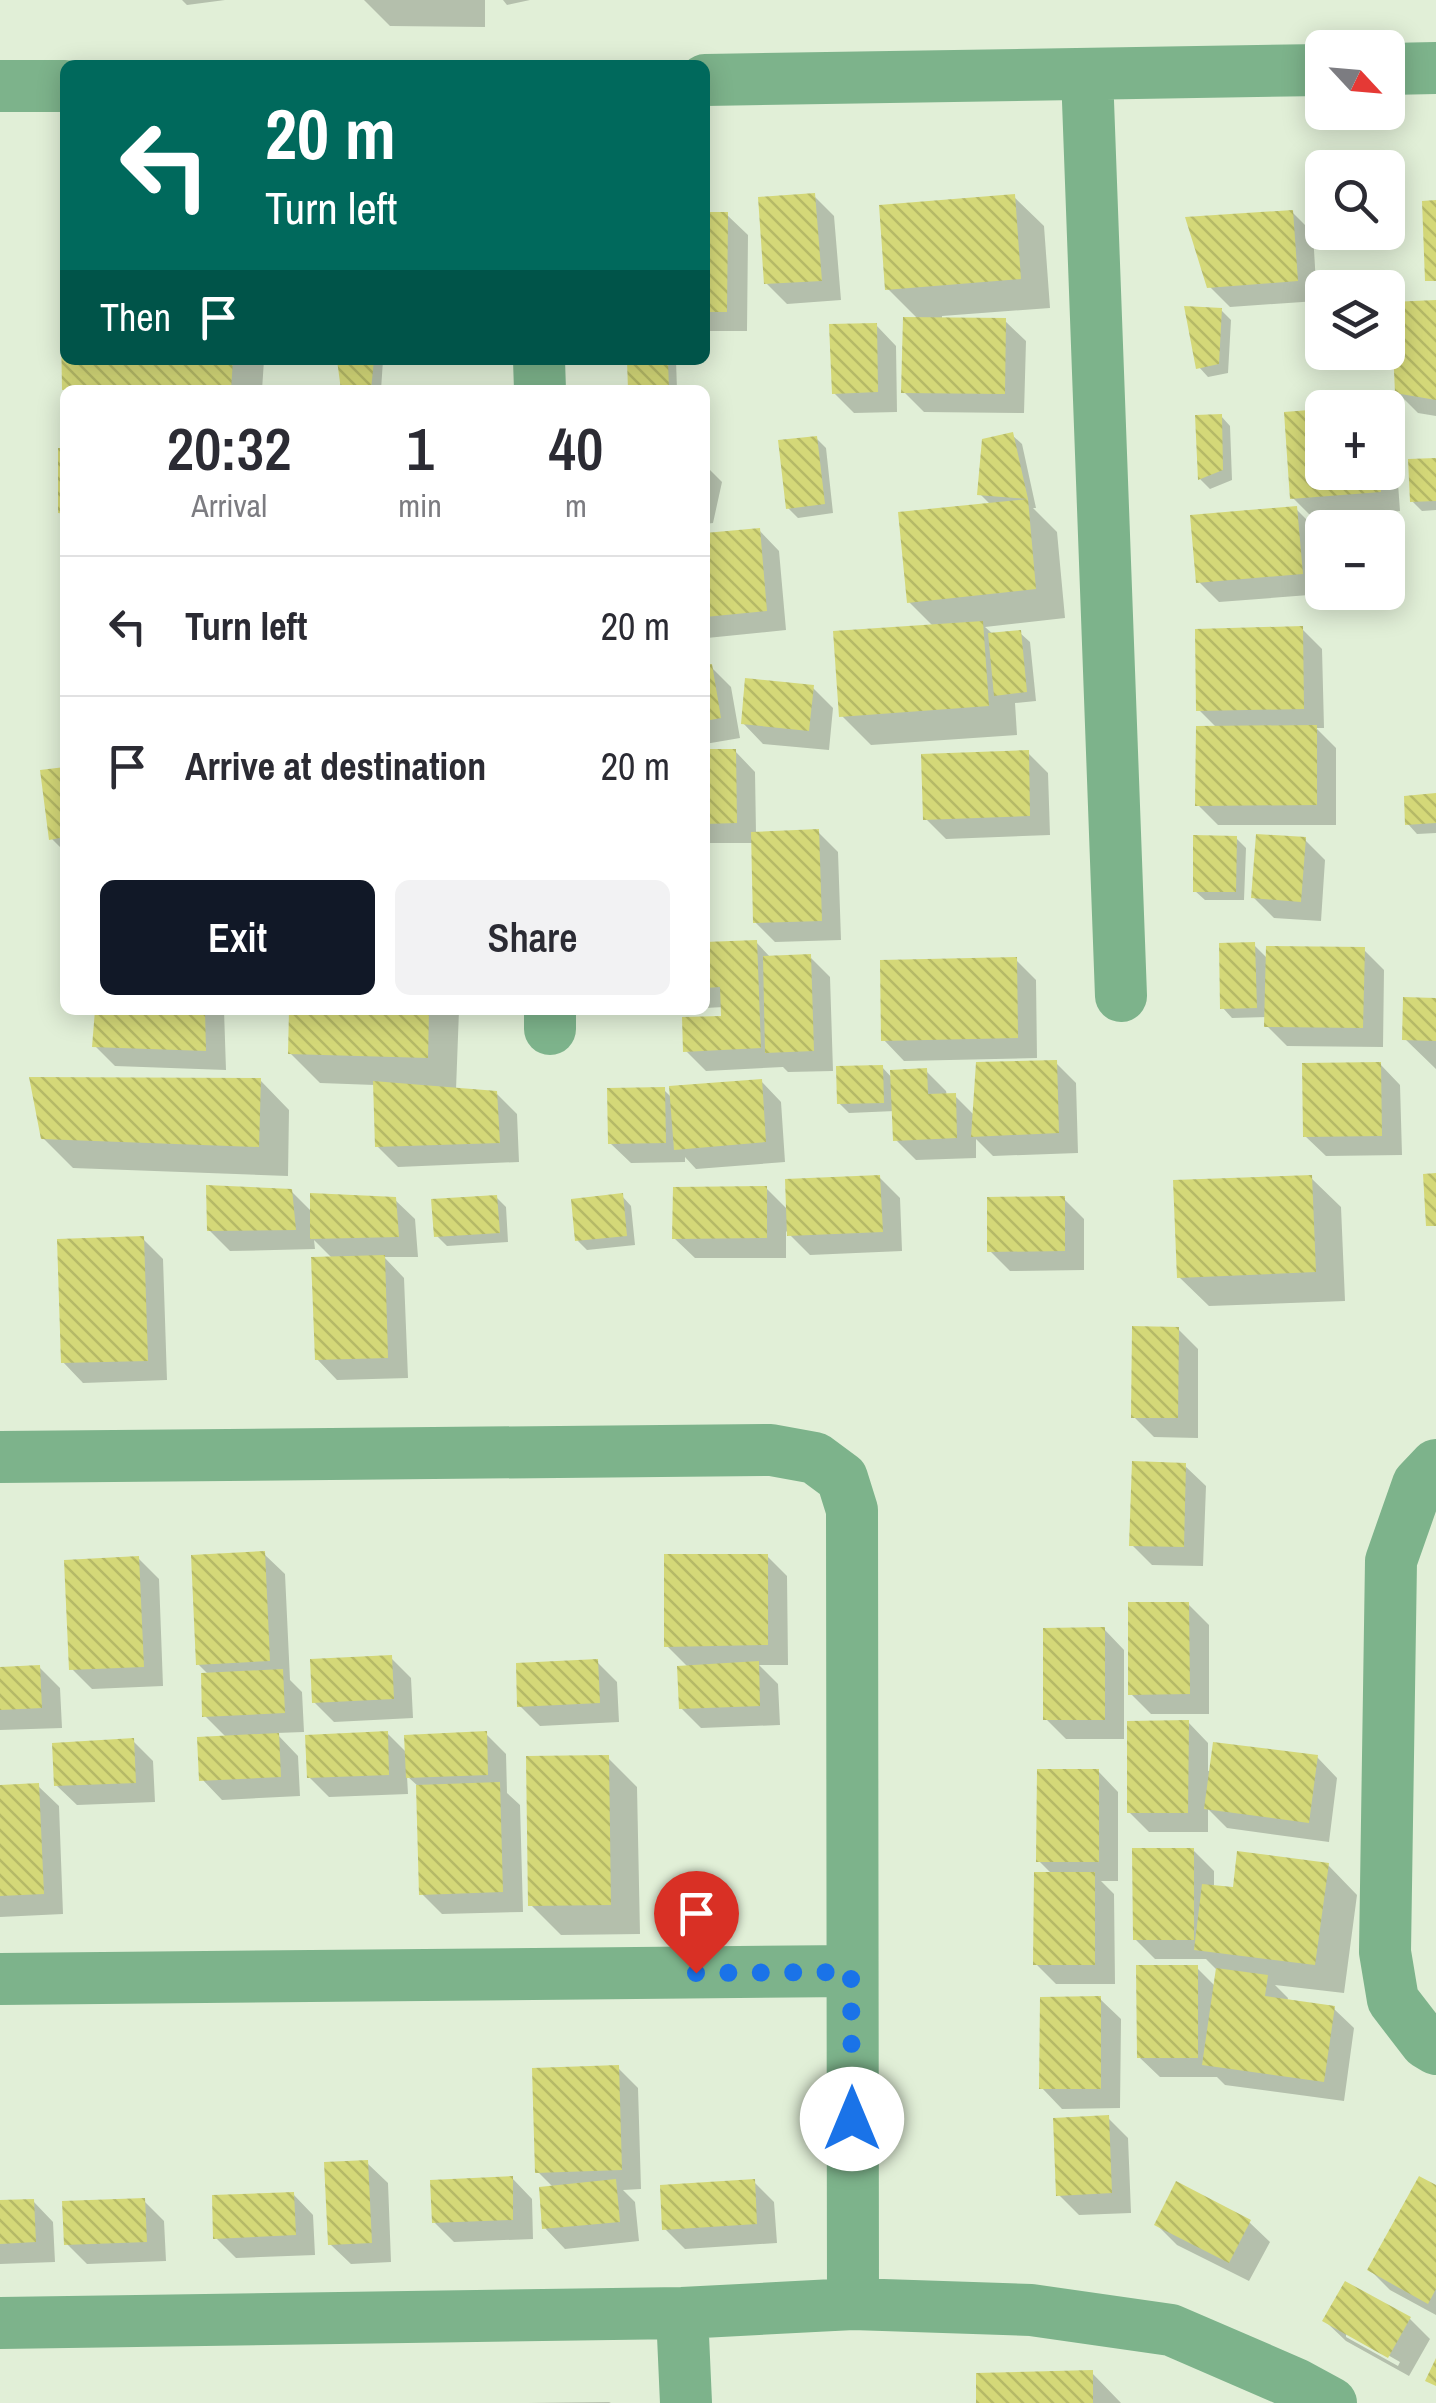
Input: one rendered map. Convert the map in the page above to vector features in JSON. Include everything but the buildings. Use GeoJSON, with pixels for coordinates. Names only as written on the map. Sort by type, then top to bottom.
{"type":"FeatureCollection","features":[{"type":"Feature","properties":{"kind":"street"},"geometry":{"type":"LineString","coordinates":[[1405,69],[1436,68]]}},
{"type":"Feature","properties":{"kind":"street"},"geometry":{"type":"LineString","coordinates":[[710,80],[1305,70]]}},
{"type":"Feature","properties":{"kind":"street"},"geometry":{"type":"LineString","coordinates":[[1086,74],[1121,996]]}},
{"type":"Feature","properties":{"kind":"street"},"geometry":{"type":"LineString","coordinates":[[0,86],[60,86]]}},
{"type":"Feature","properties":{"kind":"street"},"geometry":{"type":"LineString","coordinates":[[0,1457],[770,1450],[815,1458],[842,1478],[852,1510],[853,2304]]}},
{"type":"Feature","properties":{"kind":"street"},"geometry":{"type":"LineString","coordinates":[[1436,1465],[1418,1484],[1391,1561],[1385,1952],[1393,2000],[1426,2043],[1436,2049]]}},
{"type":"Feature","properties":{"kind":"street"},"geometry":{"type":"LineString","coordinates":[[0,1980],[851,1972]]}},
{"type":"Feature","properties":{"kind":"street"},"geometry":{"type":"LineString","coordinates":[[0,2323],[682,2313],[853,2304],[1031,2310],[1171,2330],[1331,2403]]}},
{"type":"Feature","properties":{"kind":"street"},"geometry":{"type":"LineString","coordinates":[[682,2313],[686,2403]]}},
{"type":"Feature","properties":{"kind":"route"},"geometry":{"type":"LineString","coordinates":[[696,1973],[851,1972],[852,2119]]}}]}
